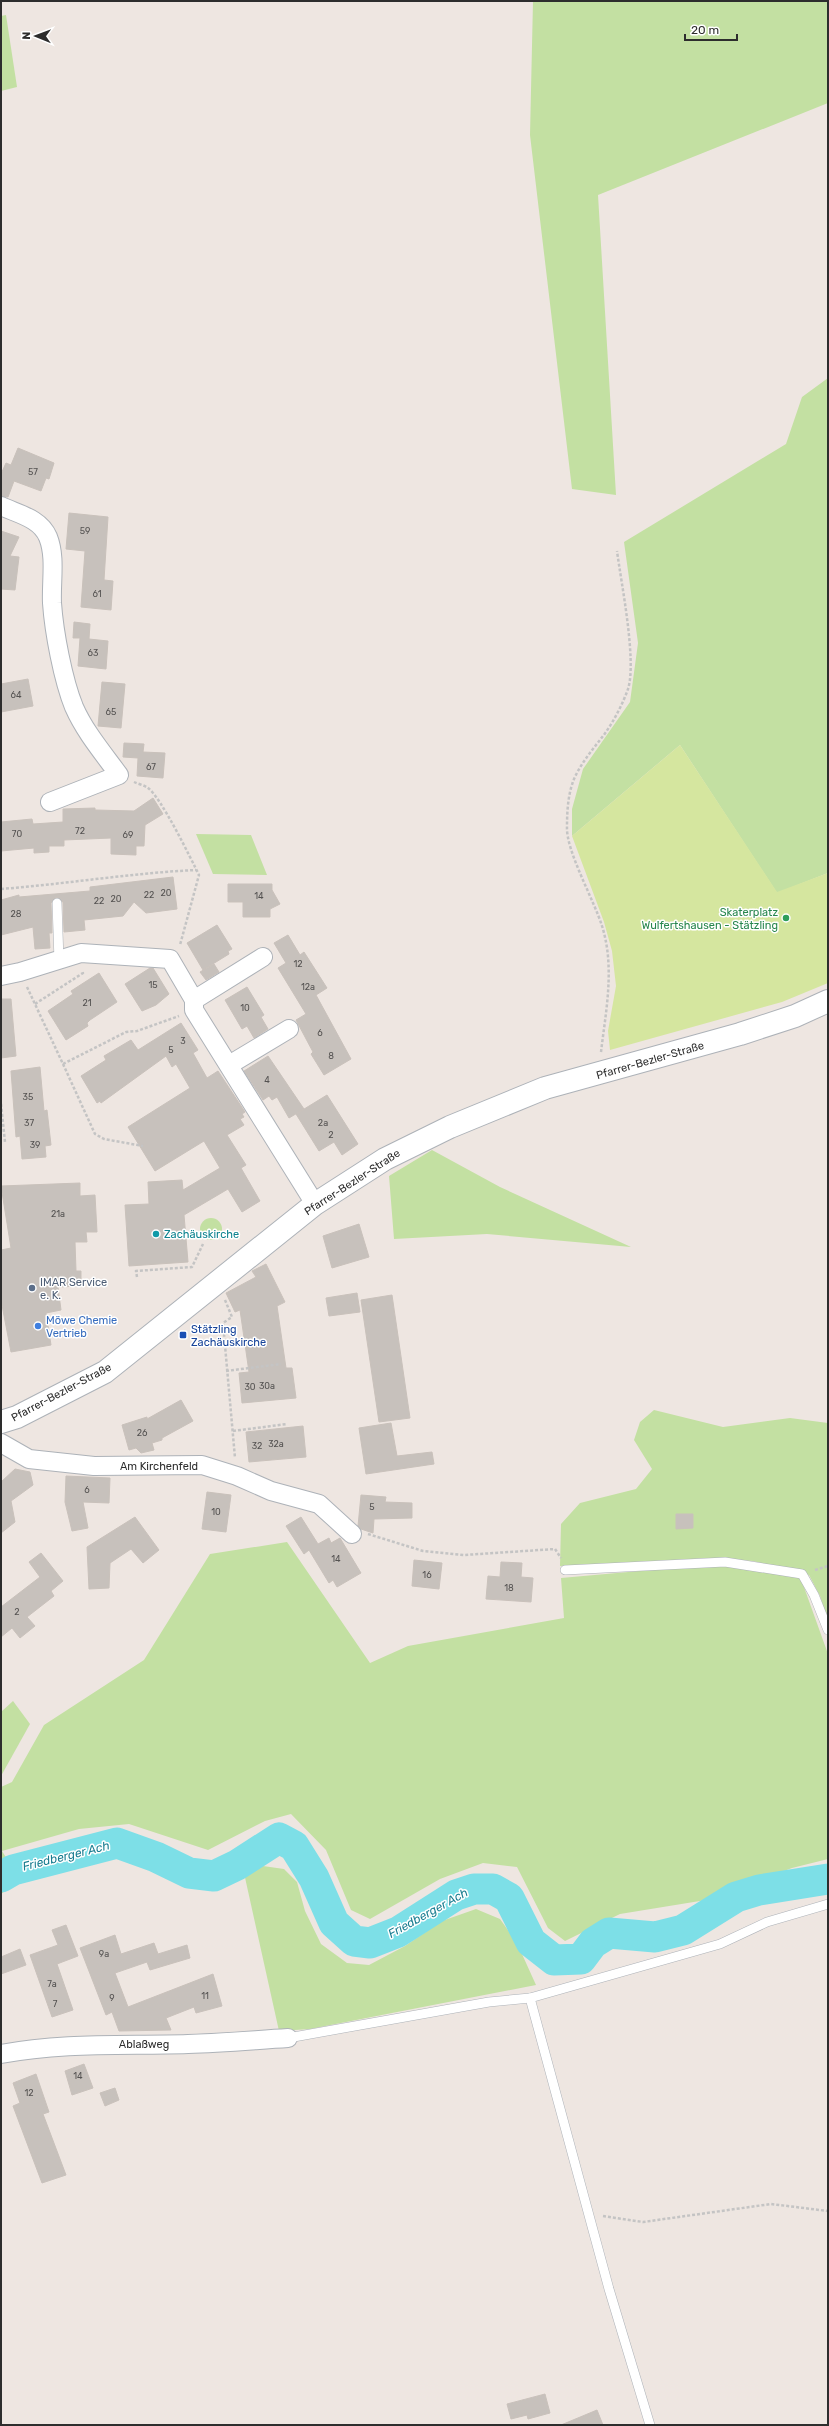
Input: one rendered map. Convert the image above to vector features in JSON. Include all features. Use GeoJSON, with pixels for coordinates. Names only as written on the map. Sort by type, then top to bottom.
{"type":"FeatureCollection","features":[{"type":"Feature","properties":{"kind":"street"},"geometry":{"type":"LineString","coordinates":[[1,506],[38,522],[48,537],[52,556],[52,603],[57,641],[74,706],[86,730],[118,775],[50,802]]}},
{"type":"Feature","properties":{"kind":"street"},"geometry":{"type":"LineString","coordinates":[[1,976],[20,972],[80,953],[170,959],[194,1005],[229,1065],[315,1204]]}},
{"type":"Feature","properties":{"kind":"street"},"geometry":{"type":"LineString","coordinates":[[194,1005],[263,957]]}},
{"type":"Feature","properties":{"kind":"street","name":"Pfarrer-Bezler-Straße"},"geometry":{"type":"LineString","coordinates":[[1,1422],[16,1417],[105,1372],[315,1204],[385,1158],[450,1126],[545,1088],[599,1075],[795,1016],[828,1002]]}},
{"type":"Feature","properties":{"kind":"street"},"geometry":{"type":"LineString","coordinates":[[229,1065],[289,1029]]}},
{"type":"Feature","properties":{"kind":"street","name":"Am Kirchenfeld"},"geometry":{"type":"LineString","coordinates":[[1,1443],[29,1460],[94,1466],[202,1465],[237,1476],[271,1491],[319,1504],[350,1533]]}},
{"type":"Feature","properties":{"kind":"street","name":"Ablaßweg"},"geometry":{"type":"LineString","coordinates":[[1,2054],[33,2048],[79,2045],[189,2044],[288,2038]]}},
{"type":"Feature","properties":{"kind":"lane"},"geometry":{"type":"LineString","coordinates":[[57,903],[66,958]]}},
{"type":"Feature","properties":{"kind":"lane"},"geometry":{"type":"LineString","coordinates":[[568,1570],[725,1562],[802,1574],[814,1595],[828,1630]]}},
{"type":"Feature","properties":{"kind":"lane"},"geometry":{"type":"LineString","coordinates":[[288,2038],[489,2002],[530,1998],[720,1944],[767,1922],[828,1904]]}},
{"type":"Feature","properties":{"kind":"lane"},"geometry":{"type":"LineString","coordinates":[[530,1998],[588,2213],[650,2425]]}},
{"type":"Feature","properties":{"kind":"path"},"geometry":{"type":"LineString","coordinates":[[599,1075],[610,980],[607,950],[602,926],[571,847],[567,823],[568,804],[574,779],[588,754],[607,731],[621,706],[628,687],[630,656],[617,551]]}},
{"type":"Feature","properties":{"kind":"path"},"geometry":{"type":"LineString","coordinates":[[118,775],[149,788],[175,828],[198,875],[180,944],[170,959]]}},
{"type":"Feature","properties":{"kind":"path"},"geometry":{"type":"LineString","coordinates":[[1,889],[56,885],[158,872],[196,870]]}},
{"type":"Feature","properties":{"kind":"path"},"geometry":{"type":"LineString","coordinates":[[35,1004],[83,973],[66,958]]}},
{"type":"Feature","properties":{"kind":"path"},"geometry":{"type":"LineString","coordinates":[[20,972],[95,1134],[104,1139],[143,1146]]}},
{"type":"Feature","properties":{"kind":"path"},"geometry":{"type":"LineString","coordinates":[[63,1064],[126,1032],[137,1031],[194,1005]]}},
{"type":"Feature","properties":{"kind":"path"},"geometry":{"type":"LineString","coordinates":[[1,1104],[5,1142]]}},
{"type":"Feature","properties":{"kind":"path"},"geometry":{"type":"LineString","coordinates":[[137,1277],[136,1271],[192,1267],[203,1244]]}},
{"type":"Feature","properties":{"kind":"path"},"geometry":{"type":"LineString","coordinates":[[224,1299],[232,1317],[223,1323],[226,1371],[237,1476]]}},
{"type":"Feature","properties":{"kind":"path"},"geometry":{"type":"LineString","coordinates":[[226,1371],[281,1364]]}},
{"type":"Feature","properties":{"kind":"path"},"geometry":{"type":"LineString","coordinates":[[233,1431],[287,1424]]}},
{"type":"Feature","properties":{"kind":"path"},"geometry":{"type":"LineString","coordinates":[[350,1533],[354,1530],[423,1551],[464,1555],[555,1549],[568,1570]]}},
{"type":"Feature","properties":{"kind":"path"},"geometry":{"type":"LineString","coordinates":[[588,2213],[643,2222],[772,2204],[828,2211]]}},
{"type":"Feature","properties":{"kind":"green space"},"geometry":{"type":"Polygon","coordinates":[[[533,1],[828,1],[828,103],[598,195],[616,495],[572,489],[530,135],[533,1]]]}},
{"type":"Feature","properties":{"kind":"green space"},"geometry":{"type":"Polygon","coordinates":[[[6,15],[17,87],[1,91],[1,16],[6,15]]]}},
{"type":"Feature","properties":{"kind":"green space"},"geometry":{"type":"Polygon","coordinates":[[[828,378],[828,873],[777,893],[680,745],[572,836],[572,809],[583,769],[630,702],[638,643],[624,542],[786,444],[802,397],[828,378]]]}},
{"type":"Feature","properties":{"kind":"green space"},"geometry":{"type":"Polygon","coordinates":[[[680,745],[777,892],[828,873],[828,983],[782,1002],[610,1050],[608,1031],[616,986],[612,951],[604,922],[572,836],[680,745]]]}},
{"type":"Feature","properties":{"kind":"green space"},"geometry":{"type":"Polygon","coordinates":[[[196,834],[251,835],[267,875],[213,874],[196,834]]]}},
{"type":"Feature","properties":{"kind":"green space"},"geometry":{"type":"Polygon","coordinates":[[[432,1150],[500,1187],[631,1247],[487,1234],[394,1239],[389,1176],[432,1150]]]}},
{"type":"Feature","properties":{"kind":"green space"},"geometry":{"type":"Polygon","coordinates":[[[211,1218],[219,1221],[222,1229],[219,1237],[211,1240],[203,1237],[200,1229],[203,1221],[211,1218]]]}},
{"type":"Feature","properties":{"kind":"green space"},"geometry":{"type":"Polygon","coordinates":[[[654,1410],[723,1427],[790,1418],[828,1423],[828,1622],[820,1596],[809,1575],[753,1561],[711,1558],[560,1566],[561,1524],[580,1503],[636,1489],[652,1469],[634,1440],[640,1422],[654,1410]]]}},
{"type":"Feature","properties":{"kind":"green space"},"geometry":{"type":"Polygon","coordinates":[[[287,1542],[370,1663],[408,1646],[564,1618],[561,1578],[662,1569],[725,1566],[800,1576],[828,1654],[828,1859],[792,1868],[706,1900],[620,1914],[565,1941],[548,1928],[517,1867],[483,1863],[440,1879],[370,1919],[351,1910],[326,1850],[291,1814],[265,1821],[208,1850],[129,1824],[79,1829],[2,1851],[20,1880],[1,1894],[1,1787],[12,1782],[44,1725],[144,1660],[210,1554],[287,1542]]]}},
{"type":"Feature","properties":{"kind":"green space"},"geometry":{"type":"Polygon","coordinates":[[[13,1701],[30,1724],[1,1776],[1,1712],[13,1701]]]}},
{"type":"Feature","properties":{"kind":"green space"},"geometry":{"type":"Polygon","coordinates":[[[263,1866],[284,1869],[297,1882],[305,1911],[321,1944],[347,1963],[369,1965],[405,1946],[442,1921],[476,1909],[500,1919],[517,1943],[536,1985],[310,2029],[279,2031],[244,1873],[263,1866]]]}},
{"type":"Feature","properties":{"kind":"building"},"geometry":{"type":"Polygon","coordinates":[[[18,448],[54,463],[49,479],[46,478],[41,491],[14,481],[8,497],[1,496],[1,474],[6,463],[11,465],[18,448]]]}},
{"type":"Feature","properties":{"kind":"building"},"geometry":{"type":"Polygon","coordinates":[[[69,513],[108,517],[104,580],[113,581],[111,610],[81,607],[85,551],[66,549],[69,513]]]}},
{"type":"Feature","properties":{"kind":"building"},"geometry":{"type":"Polygon","coordinates":[[[1,531],[19,537],[10,556],[19,557],[15,590],[1,589],[1,531]]]}},
{"type":"Feature","properties":{"kind":"building"},"geometry":{"type":"Polygon","coordinates":[[[74,622],[90,624],[89,639],[108,641],[106,669],[78,666],[80,638],[73,638],[74,622]]]}},
{"type":"Feature","properties":{"kind":"building"},"geometry":{"type":"Polygon","coordinates":[[[28,679],[33,706],[1,712],[1,684],[28,679]]]}},
{"type":"Feature","properties":{"kind":"building"},"geometry":{"type":"Polygon","coordinates":[[[102,682],[125,684],[121,728],[98,726],[102,682]]]}},
{"type":"Feature","properties":{"kind":"building"},"geometry":{"type":"Polygon","coordinates":[[[124,743],[144,744],[143,752],[165,753],[163,778],[137,776],[138,758],[123,757],[124,743]]]}},
{"type":"Feature","properties":{"kind":"building"},"geometry":{"type":"Polygon","coordinates":[[[153,798],[163,814],[145,825],[144,846],[136,846],[136,855],[111,854],[111,838],[64,840],[64,846],[49,846],[49,852],[34,853],[34,848],[1,851],[1,822],[32,819],[33,824],[63,822],[63,809],[95,808],[95,810],[134,811],[153,798]]]}},
{"type":"Feature","properties":{"kind":"building"},"geometry":{"type":"Polygon","coordinates":[[[173,877],[177,909],[146,913],[134,902],[123,916],[84,920],[85,930],[64,932],[63,902],[56,897],[51,903],[52,933],[49,933],[50,948],[35,949],[33,927],[1,935],[1,900],[19,895],[19,897],[90,891],[90,887],[173,877]]]}},
{"type":"Feature","properties":{"kind":"building"},"geometry":{"type":"Polygon","coordinates":[[[228,884],[272,884],[272,890],[280,904],[270,909],[270,917],[243,917],[243,902],[228,902],[228,884]]]}},
{"type":"Feature","properties":{"kind":"building"},"geometry":{"type":"Polygon","coordinates":[[[217,925],[232,949],[228,951],[229,954],[203,970],[187,943],[217,925]]]}},
{"type":"Feature","properties":{"kind":"building"},"geometry":{"type":"Polygon","coordinates":[[[288,935],[300,955],[304,952],[327,988],[316,995],[351,1059],[324,1075],[311,1054],[313,1052],[296,1020],[306,1014],[278,968],[286,963],[274,943],[288,935]]]}},
{"type":"Feature","properties":{"kind":"building"},"geometry":{"type":"Polygon","coordinates":[[[214,964],[219,972],[206,980],[200,972],[214,964]]]}},
{"type":"Feature","properties":{"kind":"building"},"geometry":{"type":"Polygon","coordinates":[[[150,968],[153,968],[169,994],[156,1005],[142,1011],[125,984],[150,968]]]}},
{"type":"Feature","properties":{"kind":"building"},"geometry":{"type":"Polygon","coordinates":[[[99,973],[117,1002],[90,1020],[87,1023],[88,1026],[66,1040],[48,1011],[73,994],[71,991],[99,973]]]}},
{"type":"Feature","properties":{"kind":"building"},"geometry":{"type":"Polygon","coordinates":[[[247,987],[264,1015],[261,1017],[268,1029],[254,1038],[247,1026],[242,1029],[225,1000],[247,987]]]}},
{"type":"Feature","properties":{"kind":"building"},"geometry":{"type":"Polygon","coordinates":[[[1,999],[11,999],[16,1056],[1,1058],[1,999]]]}},
{"type":"Feature","properties":{"kind":"building"},"geometry":{"type":"Polygon","coordinates":[[[181,1023],[198,1050],[193,1053],[207,1078],[218,1071],[245,1112],[242,1114],[244,1117],[240,1119],[244,1125],[227,1135],[246,1165],[241,1168],[260,1201],[242,1212],[228,1189],[184,1215],[188,1262],[129,1266],[125,1205],[149,1204],[148,1182],[182,1180],[183,1190],[220,1168],[204,1141],[155,1171],[128,1127],[190,1088],[176,1064],[172,1067],[166,1056],[101,1103],[100,1101],[97,1103],[81,1076],[106,1060],[104,1056],[131,1040],[138,1050],[181,1023]]]}},
{"type":"Feature","properties":{"kind":"building"},"geometry":{"type":"Polygon","coordinates":[[[268,1056],[304,1109],[289,1118],[277,1097],[272,1100],[269,1096],[263,1100],[244,1071],[268,1056]]]}},
{"type":"Feature","properties":{"kind":"building"},"geometry":{"type":"Polygon","coordinates":[[[40,1067],[44,1111],[47,1110],[51,1145],[45,1146],[46,1157],[22,1159],[20,1136],[16,1137],[11,1071],[40,1067]]]}},
{"type":"Feature","properties":{"kind":"building"},"geometry":{"type":"Polygon","coordinates":[[[327,1095],[358,1144],[342,1155],[334,1142],[319,1151],[296,1114],[327,1095]]]}},
{"type":"Feature","properties":{"kind":"building"},"geometry":{"type":"Polygon","coordinates":[[[80,1183],[80,1196],[95,1195],[97,1232],[86,1232],[87,1242],[75,1242],[76,1271],[81,1271],[81,1286],[58,1287],[61,1310],[46,1313],[51,1345],[11,1352],[1,1300],[1,1250],[11,1248],[1,1186],[80,1183]]]}},
{"type":"Feature","properties":{"kind":"building"},"geometry":{"type":"Polygon","coordinates":[[[359,1224],[369,1257],[332,1268],[323,1236],[359,1224]]]}},
{"type":"Feature","properties":{"kind":"building"},"geometry":{"type":"Polygon","coordinates":[[[266,1264],[285,1302],[277,1306],[286,1368],[292,1368],[296,1398],[242,1403],[239,1373],[249,1372],[240,1310],[235,1312],[226,1293],[256,1277],[252,1271],[266,1264]]]}},
{"type":"Feature","properties":{"kind":"building"},"geometry":{"type":"Polygon","coordinates":[[[357,1293],[360,1312],[329,1316],[326,1298],[357,1293]]]}},
{"type":"Feature","properties":{"kind":"building"},"geometry":{"type":"Polygon","coordinates":[[[392,1295],[410,1418],[379,1422],[361,1300],[392,1295]]]}},
{"type":"Feature","properties":{"kind":"building"},"geometry":{"type":"Polygon","coordinates":[[[181,1400],[193,1421],[162,1438],[162,1440],[152,1443],[154,1450],[141,1453],[136,1448],[129,1450],[122,1425],[147,1417],[147,1419],[181,1400]]]}},
{"type":"Feature","properties":{"kind":"building"},"geometry":{"type":"Polygon","coordinates":[[[391,1423],[397,1456],[432,1452],[434,1464],[366,1474],[359,1428],[391,1423]]]}},
{"type":"Feature","properties":{"kind":"building"},"geometry":{"type":"Polygon","coordinates":[[[303,1426],[306,1457],[249,1462],[246,1432],[303,1426]]]}},
{"type":"Feature","properties":{"kind":"building"},"geometry":{"type":"Polygon","coordinates":[[[15,1469],[30,1472],[33,1485],[11,1501],[15,1522],[1,1533],[1,1482],[15,1469]]]}},
{"type":"Feature","properties":{"kind":"building"},"geometry":{"type":"Polygon","coordinates":[[[66,1476],[110,1478],[109,1503],[83,1502],[88,1528],[72,1531],[65,1502],[66,1476]]]}},
{"type":"Feature","properties":{"kind":"building"},"geometry":{"type":"Polygon","coordinates":[[[207,1492],[231,1495],[226,1532],[202,1529],[207,1492]]]}},
{"type":"Feature","properties":{"kind":"building"},"geometry":{"type":"Polygon","coordinates":[[[361,1495],[386,1497],[385,1502],[412,1503],[412,1518],[374,1519],[373,1533],[361,1529],[358,1526],[361,1495]]]}},
{"type":"Feature","properties":{"kind":"building"},"geometry":{"type":"Polygon","coordinates":[[[676,1514],[693,1514],[693,1528],[676,1529],[676,1514]]]}},
{"type":"Feature","properties":{"kind":"building"},"geometry":{"type":"Polygon","coordinates":[[[135,1517],[159,1550],[143,1563],[131,1549],[110,1563],[109,1588],[89,1589],[87,1547],[135,1517]]]}},
{"type":"Feature","properties":{"kind":"building"},"geometry":{"type":"Polygon","coordinates":[[[301,1517],[318,1544],[329,1538],[331,1543],[340,1538],[361,1573],[337,1587],[333,1580],[329,1583],[309,1550],[304,1554],[286,1526],[301,1517]]]}},
{"type":"Feature","properties":{"kind":"building"},"geometry":{"type":"Polygon","coordinates":[[[41,1553],[63,1581],[51,1591],[54,1596],[27,1617],[35,1626],[20,1638],[12,1628],[1,1637],[1,1607],[40,1577],[29,1562],[41,1553]]]}},
{"type":"Feature","properties":{"kind":"building"},"geometry":{"type":"Polygon","coordinates":[[[414,1560],[442,1563],[439,1589],[412,1586],[414,1560]]]}},
{"type":"Feature","properties":{"kind":"building"},"geometry":{"type":"Polygon","coordinates":[[[501,1562],[522,1563],[521,1577],[533,1578],[531,1602],[486,1599],[488,1576],[500,1577],[501,1562]]]}},
{"type":"Feature","properties":{"kind":"building"},"geometry":{"type":"Polygon","coordinates":[[[66,1925],[78,1956],[57,1964],[73,2010],[52,2017],[30,1955],[58,1945],[52,1930],[66,1925]]]}},
{"type":"Feature","properties":{"kind":"building"},"geometry":{"type":"Polygon","coordinates":[[[115,1935],[121,1954],[154,1943],[158,1954],[187,1945],[190,1958],[150,1970],[147,1962],[115,1973],[128,2007],[213,1974],[222,2006],[196,2013],[194,2007],[166,2018],[171,2030],[119,2031],[112,2012],[106,2015],[80,1948],[115,1935]]]}},
{"type":"Feature","properties":{"kind":"building"},"geometry":{"type":"Polygon","coordinates":[[[20,1949],[26,1965],[1,1974],[1,1957],[20,1949]]]}},
{"type":"Feature","properties":{"kind":"building"},"geometry":{"type":"Polygon","coordinates":[[[84,2064],[93,2088],[72,2095],[65,2071],[84,2064]]]}},
{"type":"Feature","properties":{"kind":"building"},"geometry":{"type":"Polygon","coordinates":[[[36,2074],[49,2112],[43,2114],[66,2175],[42,2183],[13,2106],[20,2103],[13,2083],[36,2074]]]}},
{"type":"Feature","properties":{"kind":"building"},"geometry":{"type":"Polygon","coordinates":[[[115,2088],[119,2100],[105,2106],[100,2093],[115,2088]]]}},
{"type":"Feature","properties":{"kind":"building"},"geometry":{"type":"Polygon","coordinates":[[[545,2394],[550,2413],[528,2419],[527,2415],[511,2419],[507,2404],[545,2394]]]}},
{"type":"Feature","properties":{"kind":"building"},"geometry":{"type":"Polygon","coordinates":[[[597,2410],[603,2425],[561,2425],[597,2410]]]}},
{"type":"Feature","properties":{"kind":"waterway","name":"Friedberger Ach"},"geometry":{"type":"LineString","coordinates":[[1,1877],[13,1870],[117,1843],[156,1857],[189,1873],[214,1876],[237,1865],[279,1838],[294,1846],[314,1878],[334,1923],[354,1941],[370,1943],[398,1932],[456,1895],[474,1889],[493,1889],[509,1898],[531,1942],[554,1960],[581,1959],[593,1943],[609,1933],[655,1937],[683,1930],[736,1897],[759,1890],[828,1879]]}},
{"type":"Feature","properties":{"kind":"place","name":"Skaterplatz Wulfertshausen - Stätzling"},"geometry":{"type":"Point","coordinates":[786,918]}},
{"type":"Feature","properties":{"kind":"place","name":"Zachäuskirche"},"geometry":{"type":"Point","coordinates":[156,1234]}},
{"type":"Feature","properties":{"kind":"place","name":"IMAR Service e. K."},"geometry":{"type":"Point","coordinates":[32,1288]}},
{"type":"Feature","properties":{"kind":"place","name":"Möwe Chemie Vertrieb"},"geometry":{"type":"Point","coordinates":[38,1326]}},
{"type":"Feature","properties":{"kind":"place","name":"Stätzling Zachäuskirche"},"geometry":{"type":"Point","coordinates":[183,1335]}}]}
